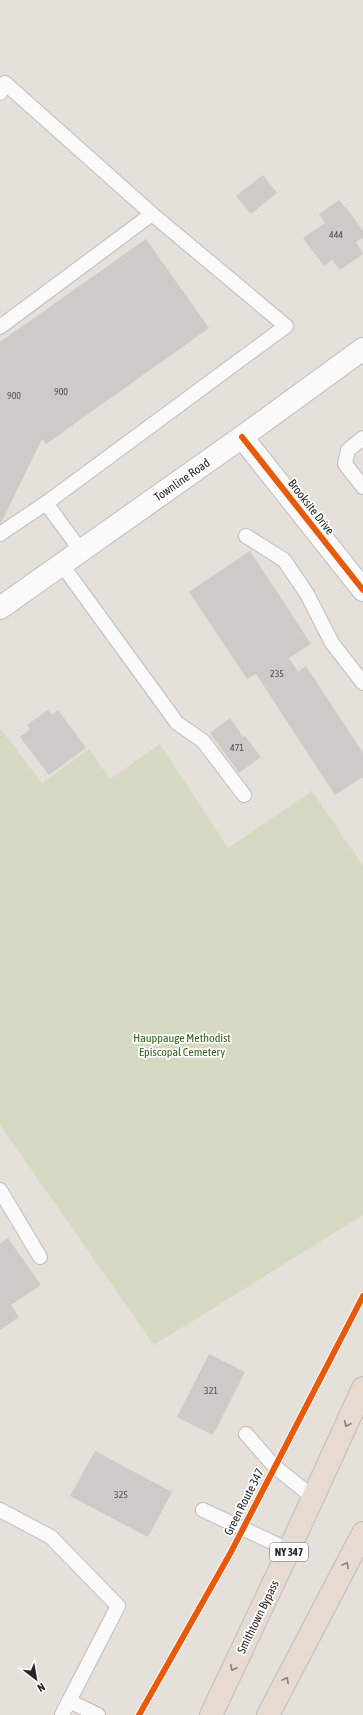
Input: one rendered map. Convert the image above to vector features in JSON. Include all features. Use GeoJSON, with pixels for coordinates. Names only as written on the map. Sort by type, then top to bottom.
{"type":"FeatureCollection","features":[{"type":"Feature","properties":{"kind":"highway","name":"Smithtown Bypass"},"geometry":{"type":"LineString","coordinates":[[211,1715],[290,1550],[363,1388]]}},
{"type":"Feature","properties":{"kind":"highway"},"geometry":{"type":"LineString","coordinates":[[268,1715],[363,1533]]}},
{"type":"Feature","properties":{"kind":"main road","name":"Townline Road"},"geometry":{"type":"LineString","coordinates":[[0,608],[242,437],[363,349]]}},
{"type":"Feature","properties":{"kind":"main road","name":"Brooksite Drive"},"geometry":{"type":"LineString","coordinates":[[242,437],[363,590]]}},
{"type":"Feature","properties":{"kind":"lane"},"geometry":{"type":"LineString","coordinates":[[0,93],[5,83],[152,214],[286,326],[46,503],[0,534]]}},
{"type":"Feature","properties":{"kind":"lane"},"geometry":{"type":"LineString","coordinates":[[0,327],[152,214]]}},
{"type":"Feature","properties":{"kind":"lane"},"geometry":{"type":"LineString","coordinates":[[363,438],[348,450],[345,464],[363,487]]}},
{"type":"Feature","properties":{"kind":"lane"},"geometry":{"type":"LineString","coordinates":[[46,503],[81,551]]}},
{"type":"Feature","properties":{"kind":"lane"},"geometry":{"type":"LineString","coordinates":[[246,536],[284,560],[307,594],[332,643],[363,684]]}},
{"type":"Feature","properties":{"kind":"lane"},"geometry":{"type":"LineString","coordinates":[[62,565],[177,723],[203,741],[244,795]]}},
{"type":"Feature","properties":{"kind":"lane"},"geometry":{"type":"LineString","coordinates":[[0,1190],[40,1257]]}},
{"type":"Feature","properties":{"kind":"lane"},"geometry":{"type":"LineString","coordinates":[[246,1434],[274,1466],[314,1498]]}},
{"type":"Feature","properties":{"kind":"lane"},"geometry":{"type":"LineString","coordinates":[[0,1510],[51,1537],[118,1606],[62,1715]]}},
{"type":"Feature","properties":{"kind":"lane"},"geometry":{"type":"LineString","coordinates":[[203,1510],[290,1550]]}},
{"type":"Feature","properties":{"kind":"lane"},"geometry":{"type":"LineString","coordinates":[[69,1701],[98,1715]]}},
{"type":"Feature","properties":{"kind":"green space","name":"Hauppauge Methodist Episcopal Cemetery"},"geometry":{"type":"Polygon","coordinates":[[[0,728],[42,783],[89,749],[110,779],[160,744],[228,848],[312,791],[363,866],[363,1215],[154,1345],[0,1125],[0,728]]]}},
{"type":"Feature","properties":{"kind":"building"},"geometry":{"type":"Polygon","coordinates":[[[263,175],[277,193],[251,214],[236,196],[263,175]]]}},
{"type":"Feature","properties":{"kind":"building"},"geometry":{"type":"Polygon","coordinates":[[[339,200],[345,208],[346,207],[363,231],[363,238],[356,242],[363,254],[340,270],[332,260],[324,266],[303,238],[325,223],[319,214],[339,200]]]}},
{"type":"Feature","properties":{"kind":"building"},"geometry":{"type":"Polygon","coordinates":[[[146,239],[209,328],[46,444],[42,439],[0,525],[0,342],[146,239]]]}},
{"type":"Feature","properties":{"kind":"building"},"geometry":{"type":"Polygon","coordinates":[[[250,551],[311,644],[289,658],[298,672],[306,666],[363,753],[363,777],[335,795],[256,674],[247,679],[189,592],[250,551]]]}},
{"type":"Feature","properties":{"kind":"building"},"geometry":{"type":"Polygon","coordinates":[[[48,710],[52,715],[58,710],[86,748],[49,775],[20,737],[30,729],[27,725],[48,710]]]}},
{"type":"Feature","properties":{"kind":"building"},"geometry":{"type":"Polygon","coordinates":[[[230,718],[243,737],[245,736],[261,757],[239,773],[210,733],[230,718]]]}},
{"type":"Feature","properties":{"kind":"building"},"geometry":{"type":"Polygon","coordinates":[[[8,1238],[41,1285],[11,1305],[19,1317],[0,1330],[0,1244],[8,1238]]]}},
{"type":"Feature","properties":{"kind":"building"},"geometry":{"type":"Polygon","coordinates":[[[209,1354],[245,1372],[213,1435],[177,1417],[209,1354]]]}},
{"type":"Feature","properties":{"kind":"building"},"geometry":{"type":"Polygon","coordinates":[[[95,1451],[172,1492],[148,1537],[70,1496],[95,1451]]]}},
{"type":"Feature","properties":{"kind":"cycle path"},"geometry":{"type":"LineString","coordinates":[[242,437],[363,590]]}},
{"type":"Feature","properties":{"kind":"cycle path","name":"Green Route 347"},"geometry":{"type":"LineString","coordinates":[[139,1715],[231,1552],[363,1296]]}}]}
